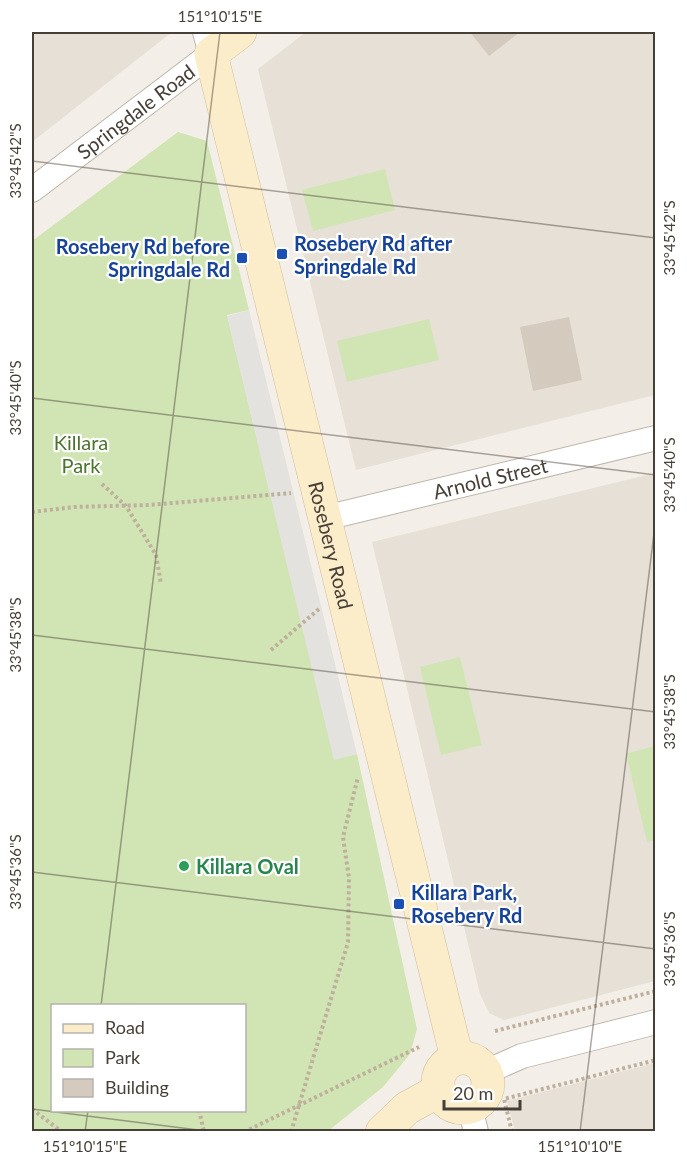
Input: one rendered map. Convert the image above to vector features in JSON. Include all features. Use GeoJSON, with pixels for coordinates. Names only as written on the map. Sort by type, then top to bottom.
{"type":"FeatureCollection","features":[{"type":"Feature","properties":{"kind":"main road","name":"Springdale Road"},"geometry":{"type":"LineString","coordinates":[[208,43],[240,32]]}},
{"type":"Feature","properties":{"kind":"main road","name":"Rosebery Road"},"geometry":{"type":"LineString","coordinates":[[208,43],[457,1058]]}},
{"type":"Feature","properties":{"kind":"main road"},"geometry":{"type":"LineString","coordinates":[[457,1058],[474,1060],[486,1072],[487,1089],[484,1097],[477,1104],[473,1119],[462,1108],[447,1103],[438,1091],[437,1082],[443,1066],[457,1058]]}},
{"type":"Feature","properties":{"kind":"main road"},"geometry":{"type":"LineString","coordinates":[[382,1131],[407,1108],[438,1091]]}},
{"type":"Feature","properties":{"kind":"street","name":"Springdale Road"},"geometry":{"type":"LineString","coordinates":[[32,190],[208,43]]}},
{"type":"Feature","properties":{"kind":"street","name":"Arnold Street"},"geometry":{"type":"LineString","coordinates":[[321,504],[656,438]]}},
{"type":"Feature","properties":{"kind":"street"},"geometry":{"type":"LineString","coordinates":[[486,1072],[522,1056],[656,1022]]}},
{"type":"Feature","properties":{"kind":"path"},"geometry":{"type":"LineString","coordinates":[[102,484],[126,506],[156,555],[161,584]]}},
{"type":"Feature","properties":{"kind":"path"},"geometry":{"type":"LineString","coordinates":[[32,512],[74,507],[321,504]]}},
{"type":"Feature","properties":{"kind":"path"},"geometry":{"type":"LineString","coordinates":[[271,650],[342,589]]}},
{"type":"Feature","properties":{"kind":"path"},"geometry":{"type":"LineString","coordinates":[[291,1131],[348,942],[349,878],[344,837]]}},
{"type":"Feature","properties":{"kind":"path"},"geometry":{"type":"LineString","coordinates":[[495,1031],[656,991]]}},
{"type":"Feature","properties":{"kind":"path"},"geometry":{"type":"LineString","coordinates":[[244,1131],[419,1047]]}},
{"type":"Feature","properties":{"kind":"path"},"geometry":{"type":"LineString","coordinates":[[512,1131],[504,1099],[656,1060]]}},
{"type":"Feature","properties":{"kind":"path"},"geometry":{"type":"LineString","coordinates":[[32,1109],[62,1131]]}},
{"type":"Feature","properties":{"kind":"path"},"geometry":{"type":"LineString","coordinates":[[199,1112],[204,1131]]}},
{"type":"Feature","properties":{"kind":"shaded area"},"geometry":{"type":"Polygon","coordinates":[[[32,32],[172,32],[32,142],[32,32]]]}},
{"type":"Feature","properties":{"kind":"shaded area"},"geometry":{"type":"Polygon","coordinates":[[[306,32],[655,32],[655,395],[356,470],[258,69],[306,32]]]}},
{"type":"Feature","properties":{"kind":"shaded area"},"geometry":{"type":"Polygon","coordinates":[[[249,310],[357,754],[334,760],[227,316],[249,310]]]}},
{"type":"Feature","properties":{"kind":"shaded area"},"geometry":{"type":"Polygon","coordinates":[[[655,473],[655,981],[504,1020],[489,1013],[480,994],[372,542],[655,473]]]}},
{"type":"Feature","properties":{"kind":"shaded area"},"geometry":{"type":"Polygon","coordinates":[[[655,1063],[655,1131],[515,1131],[507,1101],[655,1063]]]}},
{"type":"Feature","properties":{"kind":"green space","name":"Killara Park"},"geometry":{"type":"Polygon","coordinates":[[[178,132],[207,141],[249,310],[227,315],[335,759],[357,754],[417,1029],[410,1054],[383,1087],[328,1131],[32,1131],[32,241],[178,132]]]}},
{"type":"Feature","properties":{"kind":"green space"},"geometry":{"type":"Polygon","coordinates":[[[385,169],[395,210],[313,231],[302,190],[385,169]]]}},
{"type":"Feature","properties":{"kind":"green space"},"geometry":{"type":"Polygon","coordinates":[[[429,319],[439,360],[347,382],[337,341],[429,319]]]}},
{"type":"Feature","properties":{"kind":"green space"},"geometry":{"type":"Polygon","coordinates":[[[460,657],[482,745],[441,755],[420,667],[460,657]]]}},
{"type":"Feature","properties":{"kind":"green space"},"geometry":{"type":"Polygon","coordinates":[[[655,746],[655,840],[647,842],[626,754],[655,746]]]}},
{"type":"Feature","properties":{"kind":"building"},"geometry":{"type":"Polygon","coordinates":[[[470,32],[520,32],[489,56],[470,32]]]}},
{"type":"Feature","properties":{"kind":"building"},"geometry":{"type":"Polygon","coordinates":[[[569,317],[582,380],[533,391],[520,327],[569,317]]]}},
{"type":"Feature","properties":{"kind":"place","name":"Rosebery Rd after Springdale Rd"},"geometry":{"type":"Point","coordinates":[282,254]}},
{"type":"Feature","properties":{"kind":"place","name":"Rosebery Rd before Springdale Rd"},"geometry":{"type":"Point","coordinates":[242,258]}},
{"type":"Feature","properties":{"kind":"place","name":"Killara Oval"},"geometry":{"type":"Point","coordinates":[184,866]}},
{"type":"Feature","properties":{"kind":"place","name":"Killara Park, Rosebery Rd"},"geometry":{"type":"Point","coordinates":[399,904]}}]}
